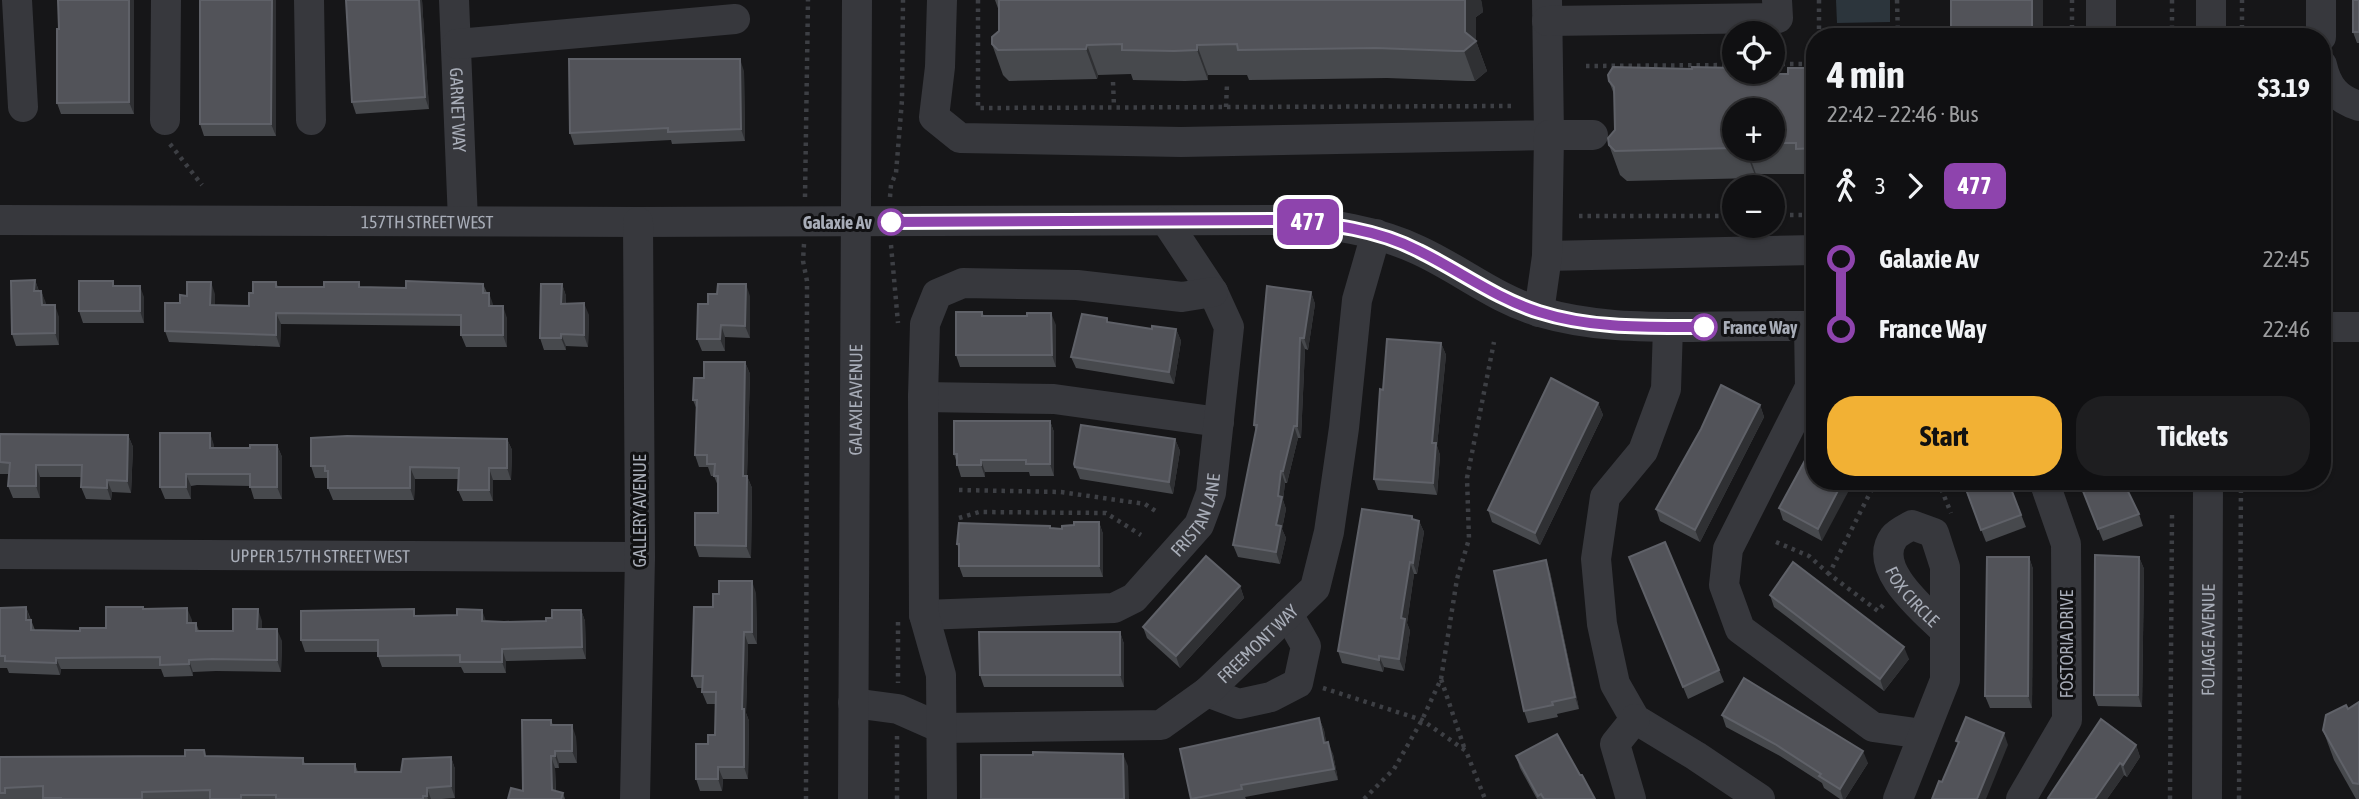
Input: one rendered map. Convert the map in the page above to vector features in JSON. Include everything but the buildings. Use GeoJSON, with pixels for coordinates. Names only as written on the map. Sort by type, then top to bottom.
{"type":"FeatureCollection","features":[{"type":"Feature","properties":{"kind":"street"},"geometry":{"type":"LineString","coordinates":[[17,0],[23,107]]}},
{"type":"Feature","properties":{"kind":"street"},"geometry":{"type":"LineString","coordinates":[[165,120],[166,0]]}},
{"type":"Feature","properties":{"kind":"street"},"geometry":{"type":"LineString","coordinates":[[309,0],[311,120]]}},
{"type":"Feature","properties":{"kind":"street","name":"GARNET WAY"},"geometry":{"type":"LineString","coordinates":[[454,0],[463,221]]}},
{"type":"Feature","properties":{"kind":"street","name":"GALAXIE AVENUE"},"geometry":{"type":"LineString","coordinates":[[853,799],[857,0]]}},
{"type":"Feature","properties":{"kind":"street"},"geometry":{"type":"LineString","coordinates":[[942,0],[940,67],[934,117],[960,138],[1194,142],[1593,135]]}},
{"type":"Feature","properties":{"kind":"street"},"geometry":{"type":"LineString","coordinates":[[1539,312],[1547,256],[1547,10],[1778,18],[1777,0]]}},
{"type":"Feature","properties":{"kind":"street"},"geometry":{"type":"LineString","coordinates":[[2101,0],[2101,28]]}},
{"type":"Feature","properties":{"kind":"street"},"geometry":{"type":"LineString","coordinates":[[2211,0],[2211,28]]}},
{"type":"Feature","properties":{"kind":"street"},"geometry":{"type":"LineString","coordinates":[[2321,0],[2321,28]]}},
{"type":"Feature","properties":{"kind":"street"},"geometry":{"type":"LineString","coordinates":[[457,44],[735,19]]}},
{"type":"Feature","properties":{"kind":"street"},"geometry":{"type":"LineString","coordinates":[[2331,89],[2348,103],[2359,106]]}},
{"type":"Feature","properties":{"kind":"street","name":"157TH STREET WEST"},"geometry":{"type":"LineString","coordinates":[[0,220],[1296,221],[1332,224],[1376,234],[1419,250],[1496,295],[1539,312],[1586,323],[1668,327],[1806,326]]}},
{"type":"Feature","properties":{"kind":"street","name":"FRISTAN LANE"},"geometry":{"type":"LineString","coordinates":[[924,615],[1114,608],[1135,598],[1199,525],[1211,493],[1229,327],[1213,292],[1166,221]]}},
{"type":"Feature","properties":{"kind":"street","name":"GALLERY AVENUE"},"geometry":{"type":"LineString","coordinates":[[635,799],[640,557],[638,222]]}},
{"type":"Feature","properties":{"kind":"street","name":"FREEMONT WAY"},"geometry":{"type":"LineString","coordinates":[[853,703],[898,709],[941,728],[1161,725],[1207,692],[1315,588],[1329,532],[1344,428],[1357,300],[1376,234]]}},
{"type":"Feature","properties":{"kind":"street"},"geometry":{"type":"LineString","coordinates":[[1547,256],[1806,250]]}},
{"type":"Feature","properties":{"kind":"street"},"geometry":{"type":"LineString","coordinates":[[942,799],[941,675],[924,615],[925,324],[937,295],[963,283],[1077,285],[1182,298],[1213,292]]}},
{"type":"Feature","properties":{"kind":"street"},"geometry":{"type":"LineString","coordinates":[[1668,327],[1666,389],[1643,451],[1605,497],[1595,559],[1602,624],[1615,684],[1635,719],[1760,799]]}},
{"type":"Feature","properties":{"kind":"street"},"geometry":{"type":"LineString","coordinates":[[2331,327],[2359,327]]}},
{"type":"Feature","properties":{"kind":"street"},"geometry":{"type":"LineString","coordinates":[[1806,395],[1728,549],[1724,584],[1740,629],[1873,727],[1923,734]]}},
{"type":"Feature","properties":{"kind":"street"},"geometry":{"type":"LineString","coordinates":[[923,397],[1054,399],[1219,422]]}},
{"type":"Feature","properties":{"kind":"street","name":"FOSTORIA DRIVE"},"geometry":{"type":"LineString","coordinates":[[2021,799],[2067,720],[2066,544],[2047,490]]}},
{"type":"Feature","properties":{"kind":"street","name":"FOLIAGE AVENUE"},"geometry":{"type":"LineString","coordinates":[[2207,799],[2208,490]]}},
{"type":"Feature","properties":{"kind":"street","name":"UPPER 157TH STREET WEST"},"geometry":{"type":"LineString","coordinates":[[0,554],[640,557]]}},
{"type":"Feature","properties":{"kind":"street"},"geometry":{"type":"LineString","coordinates":[[1207,692],[1239,704],[1271,697],[1298,683],[1306,646],[1288,614]]}},
{"type":"Feature","properties":{"kind":"street","name":"FOX CIRCLE"},"geometry":{"type":"LineString","coordinates":[[1898,799],[1945,680],[1944,630]]}},
{"type":"Feature","properties":{"kind":"street"},"geometry":{"type":"LineString","coordinates":[[1631,799],[1615,744],[1635,719]]}},
{"type":"Feature","properties":{"kind":"path"},"geometry":{"type":"LineString","coordinates":[[806,799],[807,281],[803,261],[808,0]]}},
{"type":"Feature","properties":{"kind":"path"},"geometry":{"type":"LineString","coordinates":[[978,0],[978,108],[1511,106]]}},
{"type":"Feature","properties":{"kind":"path"},"geometry":{"type":"LineString","coordinates":[[1819,0],[1819,28]]}},
{"type":"Feature","properties":{"kind":"path"},"geometry":{"type":"LineString","coordinates":[[1897,0],[1898,28]]}},
{"type":"Feature","properties":{"kind":"path"},"geometry":{"type":"LineString","coordinates":[[2072,0],[2072,28]]}},
{"type":"Feature","properties":{"kind":"path"},"geometry":{"type":"LineString","coordinates":[[2172,0],[2172,28]]}},
{"type":"Feature","properties":{"kind":"path"},"geometry":{"type":"LineString","coordinates":[[2242,0],[2242,28]]}},
{"type":"Feature","properties":{"kind":"path"},"geometry":{"type":"LineString","coordinates":[[1785,64],[1806,64]]}},
{"type":"Feature","properties":{"kind":"path"},"geometry":{"type":"LineString","coordinates":[[1587,66],[1722,65]]}},
{"type":"Feature","properties":{"kind":"path"},"geometry":{"type":"LineString","coordinates":[[1113,82],[1114,107]]}},
{"type":"Feature","properties":{"kind":"path"},"geometry":{"type":"LineString","coordinates":[[1226,107],[1227,84]]}},
{"type":"Feature","properties":{"kind":"path"},"geometry":{"type":"LineString","coordinates":[[165,120],[156,126],[202,185]]}},
{"type":"Feature","properties":{"kind":"path"},"geometry":{"type":"LineString","coordinates":[[1785,215],[1806,215]]}},
{"type":"Feature","properties":{"kind":"path"},"geometry":{"type":"LineString","coordinates":[[1579,216],[1722,216]]}},
{"type":"Feature","properties":{"kind":"path"},"geometry":{"type":"LineString","coordinates":[[1364,799],[1394,769],[1422,720],[1441,679],[1457,579],[1469,539],[1467,478],[1494,342]]}},
{"type":"Feature","properties":{"kind":"path"},"geometry":{"type":"LineString","coordinates":[[959,490],[1061,492],[1145,504],[1157,512]]}},
{"type":"Feature","properties":{"kind":"path"},"geometry":{"type":"LineString","coordinates":[[1829,574],[1871,490]]}},
{"type":"Feature","properties":{"kind":"path"},"geometry":{"type":"LineString","coordinates":[[1941,490],[1952,518]]}},
{"type":"Feature","properties":{"kind":"path"},"geometry":{"type":"LineString","coordinates":[[2239,799],[2241,490]]}},
{"type":"Feature","properties":{"kind":"path"},"geometry":{"type":"LineString","coordinates":[[959,518],[979,512],[1106,513],[1141,535]]}},
{"type":"Feature","properties":{"kind":"path"},"geometry":{"type":"LineString","coordinates":[[2170,799],[2172,515]]}},
{"type":"Feature","properties":{"kind":"path"},"geometry":{"type":"LineString","coordinates":[[1776,542],[1809,556],[1878,611],[1887,601]]}},
{"type":"Feature","properties":{"kind":"path"},"geometry":{"type":"LineString","coordinates":[[1441,679],[1485,799]]}},
{"type":"Feature","properties":{"kind":"path"},"geometry":{"type":"LineString","coordinates":[[1298,683],[1316,686],[1422,720],[1466,751]]}},
{"type":"Feature","properties":{"kind":"shaded area"},"geometry":{"type":"Polygon","coordinates":[[[1836,0],[1890,0],[1890,22],[1837,23],[1836,0]]]}},
{"type":"Feature","properties":{"kind":"bus line","name":"477"},"geometry":{"type":"LineString","coordinates":[[891,222],[1284,220],[1332,224],[1376,234],[1419,250],[1496,295],[1539,312],[1586,323],[1632,327],[1704,327]]}},
{"type":"Feature","properties":{"kind":"place","name":"Galaxie Av"},"geometry":{"type":"Point","coordinates":[891,222]}},
{"type":"Feature","properties":{"kind":"place","name":"France Way"},"geometry":{"type":"Point","coordinates":[1704,327]}}]}
